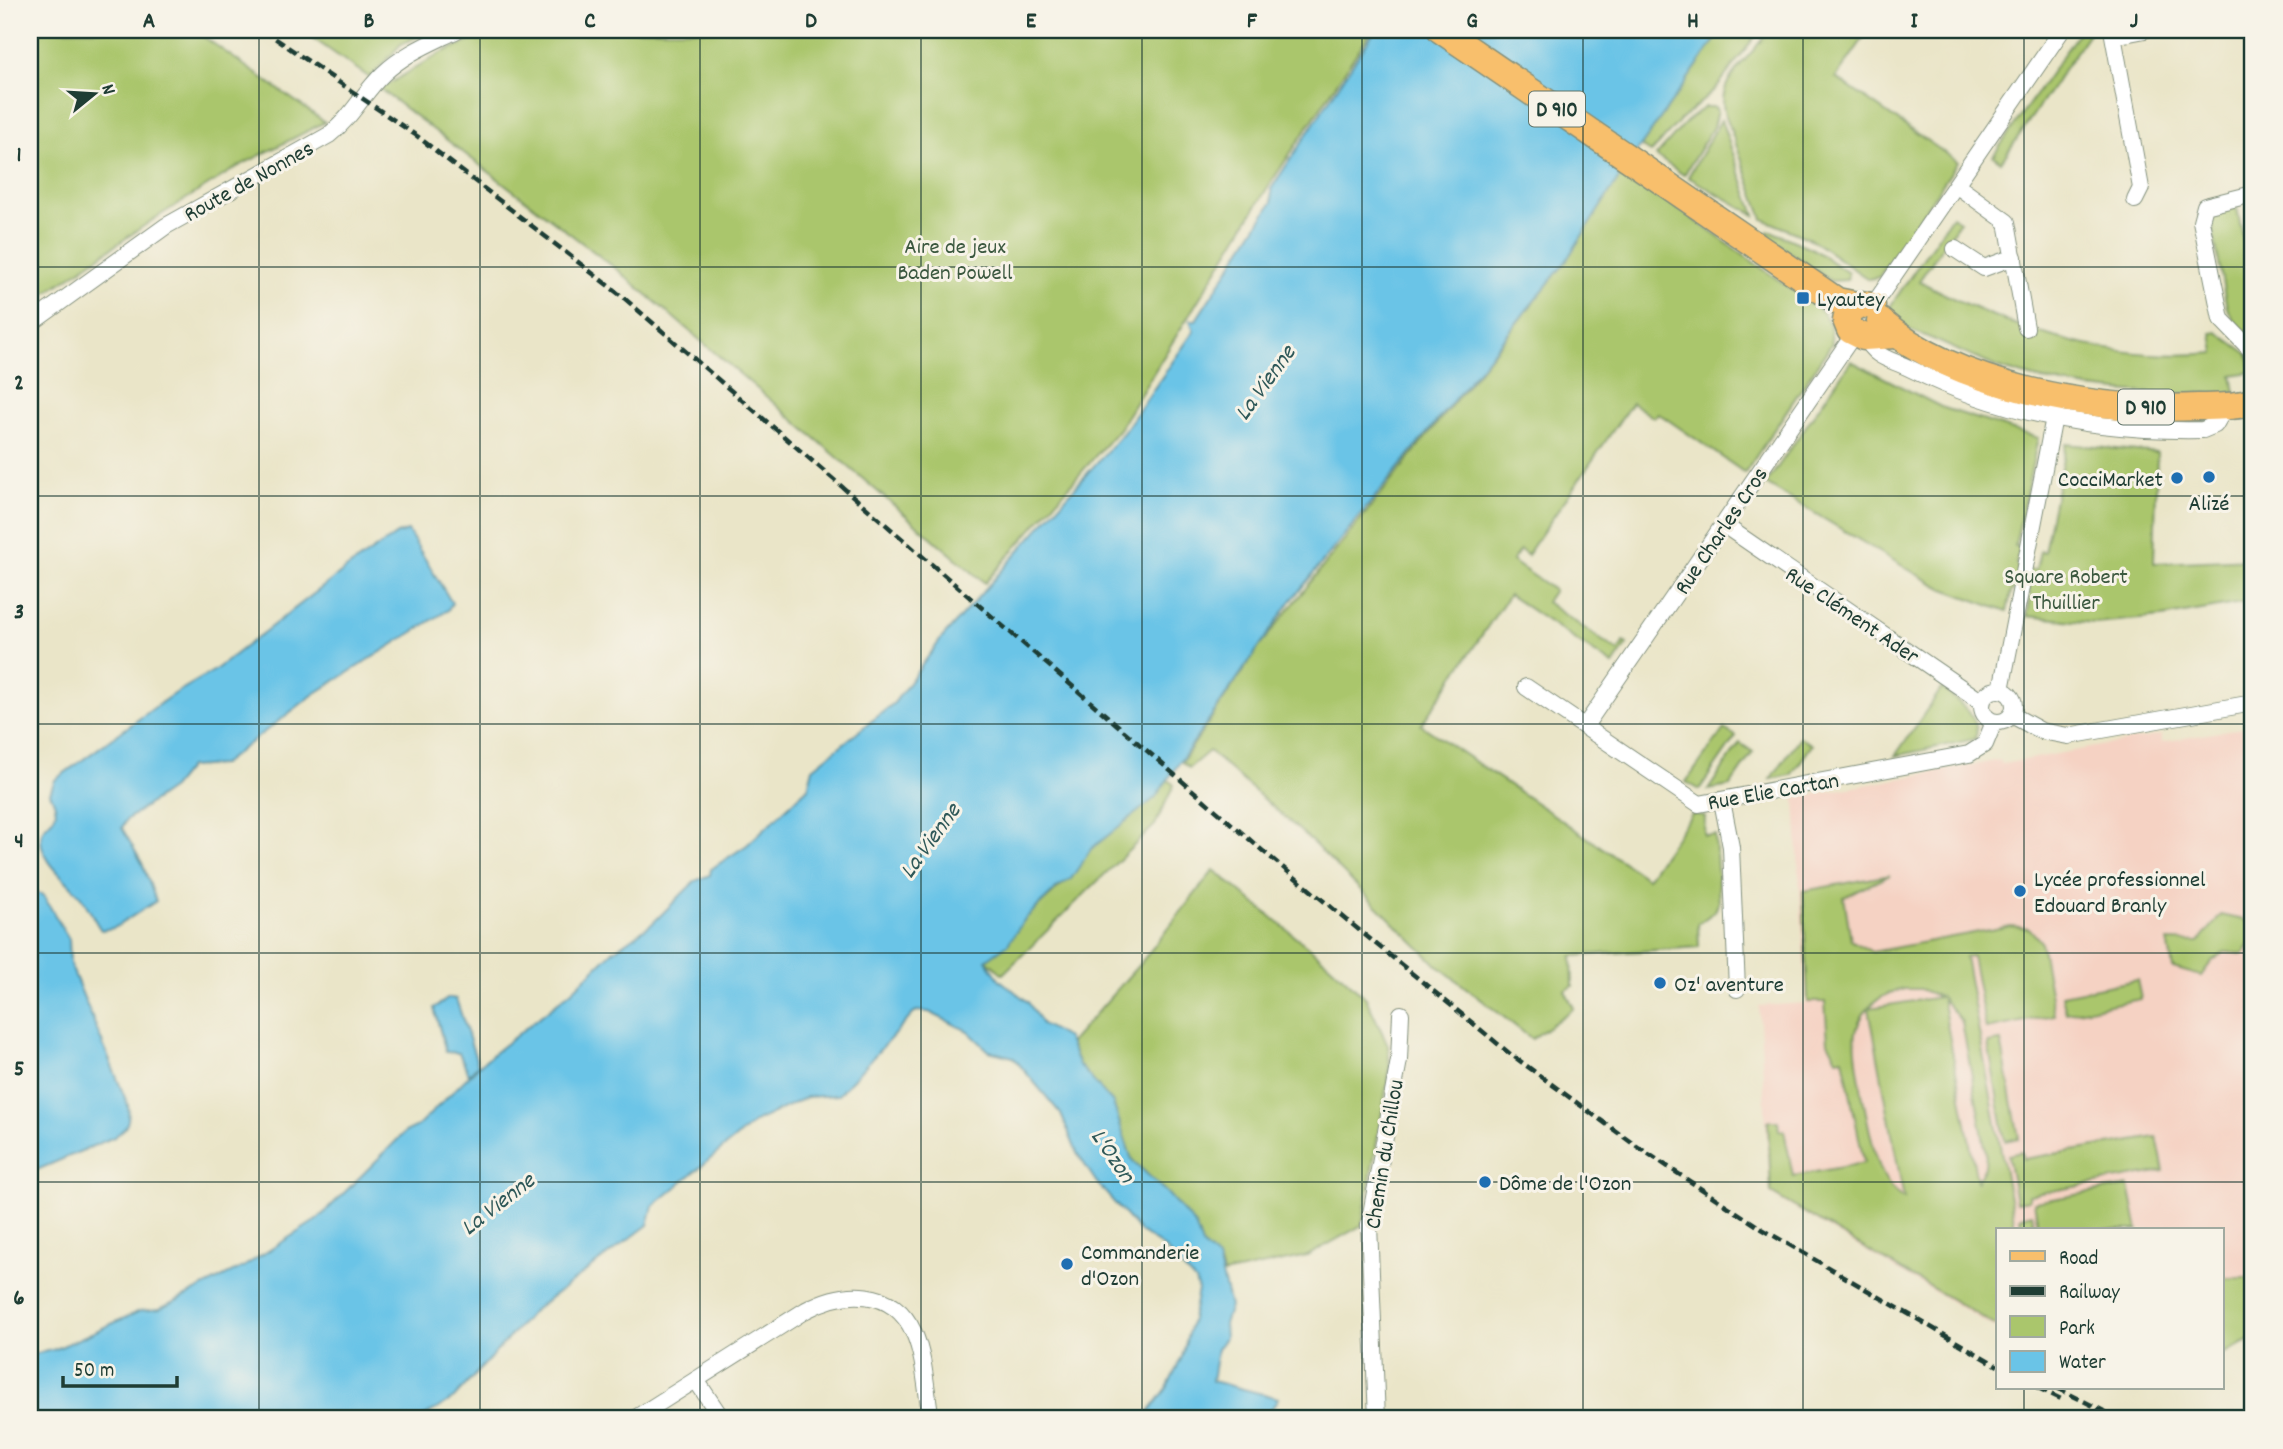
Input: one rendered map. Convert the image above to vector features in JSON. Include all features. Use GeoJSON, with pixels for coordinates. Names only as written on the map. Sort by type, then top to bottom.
{"type":"FeatureCollection","features":[{"type":"Feature","properties":{"kind":"main road","name":"D 910"},"geometry":{"type":"LineString","coordinates":[[1441,30],[1864,322],[1965,369],[2055,408],[2246,402]]}},
{"type":"Feature","properties":{"kind":"street","name":"Route de Nonnes"},"geometry":{"type":"LineString","coordinates":[[30,324],[166,226],[329,135],[352,116],[388,69],[415,50],[457,30]]}},
{"type":"Feature","properties":{"kind":"street","name":"Rue Charles Cros"},"geometry":{"type":"LineString","coordinates":[[1585,726],[2062,30]]}},
{"type":"Feature","properties":{"kind":"street"},"geometry":{"type":"LineString","coordinates":[[2135,200],[2141,188],[2113,33],[2145,30]]}},
{"type":"Feature","properties":{"kind":"street"},"geometry":{"type":"LineString","coordinates":[[1956,185],[2007,222],[2026,328]]}},
{"type":"Feature","properties":{"kind":"street"},"geometry":{"type":"LineString","coordinates":[[2253,194],[2205,206],[2201,221],[2221,319],[2253,352]]}},
{"type":"Feature","properties":{"kind":"street"},"geometry":{"type":"LineString","coordinates":[[1955,249],[1984,268],[2014,257]]}},
{"type":"Feature","properties":{"kind":"street"},"geometry":{"type":"LineString","coordinates":[[2001,690],[2055,408]]}},
{"type":"Feature","properties":{"kind":"street","name":"Rue Clément Ader"},"geometry":{"type":"LineString","coordinates":[[1724,525],[1982,702]]}},
{"type":"Feature","properties":{"kind":"street","name":"Rue Elie Cartan"},"geometry":{"type":"LineString","coordinates":[[1526,687],[1695,802],[1722,800],[1969,754],[1985,744],[1994,722]]}},
{"type":"Feature","properties":{"kind":"street"},"geometry":{"type":"LineString","coordinates":[[2001,690],[2013,699],[2012,715],[2005,721],[1994,722],[1983,712],[1982,702],[1987,694],[2001,690]]}},
{"type":"Feature","properties":{"kind":"street"},"geometry":{"type":"LineString","coordinates":[[2012,715],[2041,731],[2068,736],[2253,703]]}},
{"type":"Feature","properties":{"kind":"street"},"geometry":{"type":"LineString","coordinates":[[1722,800],[1731,847],[1737,989]]}},
{"type":"Feature","properties":{"kind":"street","name":"Chemin du Chillou"},"geometry":{"type":"LineString","coordinates":[[1377,1419],[1369,1225],[1399,1060],[1401,1014]]}},
{"type":"Feature","properties":{"kind":"street"},"geometry":{"type":"LineString","coordinates":[[634,1419],[827,1299],[855,1294],[870,1297],[897,1311],[915,1335],[931,1419]]}},
{"type":"Feature","properties":{"kind":"street"},"geometry":{"type":"LineString","coordinates":[[696,1380],[722,1419]]}},
{"type":"Feature","properties":{"kind":"shaded area"},"geometry":{"type":"Polygon","coordinates":[[[2253,726],[2253,1339],[2224,1353],[2224,1228],[1996,1228],[1996,1329],[1770,1194],[1759,1006],[1806,1003],[1795,798],[2000,760],[2002,764],[2161,735],[2162,742],[2253,726]]]}},
{"type":"Feature","properties":{"kind":"green space"},"geometry":{"type":"Polygon","coordinates":[[[30,30],[194,30],[325,122],[239,166],[154,219],[30,304],[30,30]]]}},
{"type":"Feature","properties":{"kind":"green space"},"geometry":{"type":"Polygon","coordinates":[[[301,30],[433,30],[401,44],[370,78],[301,30]]]}},
{"type":"Feature","properties":{"kind":"green space","name":"Aire de jeux Baden Powell"},"geometry":{"type":"Polygon","coordinates":[[[497,30],[1372,30],[1268,187],[1119,429],[985,583],[619,271],[380,89],[443,52],[497,30]]]}},
{"type":"Feature","properties":{"kind":"green space"},"geometry":{"type":"Polygon","coordinates":[[[1722,30],[1760,30],[1714,91],[1680,120],[1651,153],[1641,146],[1722,30]]]}},
{"type":"Feature","properties":{"kind":"green space"},"geometry":{"type":"Polygon","coordinates":[[[1768,30],[1869,30],[1836,78],[1958,162],[1879,277],[1868,279],[1812,240],[1763,219],[1724,111],[1723,98],[1731,77],[1768,30]]]}},
{"type":"Feature","properties":{"kind":"green space"},"geometry":{"type":"Polygon","coordinates":[[[2079,32],[2089,33],[2001,162],[1993,156],[2079,32]]]}},
{"type":"Feature","properties":{"kind":"green space"},"geometry":{"type":"Polygon","coordinates":[[[1705,107],[1715,107],[1717,111],[1713,127],[1684,175],[1656,156],[1686,122],[1705,107]]]}},
{"type":"Feature","properties":{"kind":"green space"},"geometry":{"type":"Polygon","coordinates":[[[1721,120],[1755,215],[1688,177],[1721,120]]]}},
{"type":"Feature","properties":{"kind":"green space"},"geometry":{"type":"Polygon","coordinates":[[[1624,170],[1822,311],[1830,325],[1832,343],[1745,473],[1658,413],[1654,418],[1632,403],[1527,555],[1520,550],[1512,561],[1554,590],[1546,602],[1618,651],[1624,642],[1627,644],[1613,665],[1509,595],[1421,725],[1647,878],[1692,814],[1705,816],[1704,835],[1715,835],[1719,902],[1715,911],[1698,924],[1699,947],[1572,956],[1573,986],[1565,991],[1574,1008],[1532,1039],[1438,966],[1306,836],[1209,751],[1189,768],[1182,762],[1259,647],[1564,264],[1624,170]]]}},
{"type":"Feature","properties":{"kind":"green space"},"geometry":{"type":"Polygon","coordinates":[[[2237,208],[2253,288],[2253,337],[2236,323],[2227,308],[2211,218],[2215,212],[2237,208]]]}},
{"type":"Feature","properties":{"kind":"green space"},"geometry":{"type":"Polygon","coordinates":[[[1952,216],[1960,221],[1919,281],[1954,299],[2025,328],[2099,348],[2176,355],[2215,353],[2212,333],[2217,332],[2248,354],[2252,372],[2232,375],[2235,393],[2148,393],[2091,388],[2006,370],[1892,324],[1889,308],[1952,216]]]}},
{"type":"Feature","properties":{"kind":"green space"},"geometry":{"type":"Polygon","coordinates":[[[1771,231],[1813,249],[1848,273],[1847,280],[1831,281],[1773,241],[1767,232],[1771,231]]]}},
{"type":"Feature","properties":{"kind":"green space","name":"Square Robert Thuillier"},"geometry":{"type":"Polygon","coordinates":[[[1851,361],[1941,407],[2038,438],[2015,546],[2020,547],[2016,564],[2020,570],[2036,570],[2040,551],[2044,552],[2066,444],[2157,453],[2154,563],[2253,559],[2253,601],[2162,617],[2094,623],[2027,616],[2031,596],[2028,589],[2016,587],[2011,592],[2007,612],[1944,589],[1916,574],[1766,484],[1851,361]]]}},
{"type":"Feature","properties":{"kind":"green space"},"geometry":{"type":"Polygon","coordinates":[[[1942,688],[1972,717],[1977,731],[1975,739],[1895,756],[1942,688]]]}},
{"type":"Feature","properties":{"kind":"green space"},"geometry":{"type":"Polygon","coordinates":[[[1724,729],[1736,736],[1699,790],[1686,782],[1724,729]]]}},
{"type":"Feature","properties":{"kind":"green space"},"geometry":{"type":"Polygon","coordinates":[[[1800,737],[1812,745],[1791,775],[1771,779],[1800,737]]]}},
{"type":"Feature","properties":{"kind":"green space"},"geometry":{"type":"Polygon","coordinates":[[[1740,743],[1753,752],[1730,786],[1708,790],[1740,743]]]}},
{"type":"Feature","properties":{"kind":"green space"},"geometry":{"type":"Polygon","coordinates":[[[1166,778],[1174,785],[1155,825],[1003,974],[983,957],[1075,873],[1086,850],[1166,778]]]}},
{"type":"Feature","properties":{"kind":"green space"},"geometry":{"type":"Polygon","coordinates":[[[1214,870],[1329,964],[1366,998],[1388,1045],[1390,1068],[1362,1225],[1307,1256],[1223,1274],[1221,1266],[1202,1245],[1195,1225],[1167,1193],[1132,1160],[1113,1103],[1079,1065],[1070,1043],[1143,960],[1214,870]]]}},
{"type":"Feature","properties":{"kind":"green space"},"geometry":{"type":"Polygon","coordinates":[[[1890,875],[1844,897],[1851,940],[1872,952],[2011,926],[2029,928],[2041,942],[2054,1015],[1986,1029],[1972,956],[1965,957],[2015,1226],[2021,1225],[2020,1217],[2032,1214],[2035,1228],[1996,1228],[1996,1326],[1771,1193],[1768,1121],[1778,1121],[1779,1131],[1784,1130],[1793,1176],[1864,1163],[1843,1058],[1837,1059],[1828,1042],[1825,1002],[1808,1002],[1803,891],[1890,875]],[[1920,989],[1896,991],[1881,998],[1868,1008],[1856,1032],[1857,1058],[1871,1138],[1883,1175],[1895,1192],[1904,1199],[1869,1008],[1940,997],[1920,989]],[[1942,998],[1977,1181],[1985,1166],[1986,1153],[1962,1022],[1942,998]]]}},
{"type":"Feature","properties":{"kind":"green space"},"geometry":{"type":"Polygon","coordinates":[[[2221,915],[2244,920],[2253,926],[2253,939],[2244,954],[2225,952],[2212,961],[2201,976],[2173,968],[2168,941],[2199,942],[2221,915]]]}},
{"type":"Feature","properties":{"kind":"green space"},"geometry":{"type":"Polygon","coordinates":[[[2137,980],[2141,999],[2066,1013],[2062,995],[2137,980]]]}},
{"type":"Feature","properties":{"kind":"green space"},"geometry":{"type":"Polygon","coordinates":[[[2001,1041],[2019,1138],[2005,1141],[1988,1043],[2001,1041]]]}},
{"type":"Feature","properties":{"kind":"green space"},"geometry":{"type":"Polygon","coordinates":[[[2157,1137],[2164,1171],[2029,1195],[2029,1200],[2016,1202],[2008,1155],[2021,1152],[2023,1159],[2157,1137]]]}},
{"type":"Feature","properties":{"kind":"green space"},"geometry":{"type":"Polygon","coordinates":[[[2129,1186],[2138,1228],[2039,1228],[2034,1202],[2129,1186]]]}},
{"type":"Feature","properties":{"kind":"green space"},"geometry":{"type":"Polygon","coordinates":[[[2224,1278],[2253,1278],[2253,1339],[2224,1353],[2224,1278]]]}},
{"type":"Feature","properties":{"kind":"water"},"geometry":{"type":"Polygon","coordinates":[[[1375,30],[1722,30],[1624,170],[1564,264],[1290,602],[1155,798],[1091,849],[1071,879],[1058,887],[1025,919],[1008,944],[986,960],[1000,980],[1028,1002],[1042,1024],[1067,1038],[1079,1065],[1113,1103],[1132,1160],[1167,1193],[1195,1225],[1202,1245],[1218,1259],[1230,1306],[1224,1324],[1225,1338],[1217,1349],[1212,1381],[1278,1398],[1266,1419],[1211,1419],[1204,1413],[1189,1419],[1144,1419],[1167,1388],[1182,1357],[1198,1290],[1195,1281],[1163,1247],[1139,1231],[1097,1183],[1077,1153],[1061,1114],[1013,1057],[989,1051],[968,1031],[929,1012],[916,1011],[838,1095],[807,1097],[756,1121],[653,1206],[648,1225],[533,1311],[454,1398],[420,1419],[30,1419],[30,1355],[56,1349],[140,1311],[160,1309],[243,1267],[318,1219],[405,1132],[418,1126],[483,1062],[572,991],[613,951],[653,923],[695,881],[710,875],[711,869],[747,845],[808,788],[813,768],[894,703],[942,638],[1123,433],[1194,331],[1190,320],[1196,320],[1272,202],[1271,189],[1375,30]]]}},
{"type":"Feature","properties":{"kind":"water"},"geometry":{"type":"Polygon","coordinates":[[[408,531],[452,603],[448,610],[314,694],[221,765],[189,767],[172,788],[126,820],[122,828],[142,863],[156,901],[114,928],[101,930],[84,901],[51,864],[43,848],[42,832],[56,811],[50,793],[55,780],[169,697],[215,670],[346,569],[397,534],[408,531]]]}},
{"type":"Feature","properties":{"kind":"water"},"geometry":{"type":"Polygon","coordinates":[[[30,890],[43,895],[69,939],[70,964],[128,1105],[129,1115],[125,1127],[114,1137],[30,1173],[30,890]]]}},
{"type":"Feature","properties":{"kind":"water"},"geometry":{"type":"Polygon","coordinates":[[[449,998],[456,999],[478,1065],[469,1074],[459,1053],[446,1052],[434,1008],[449,998]]]}},
{"type":"Feature","properties":{"kind":"railway"},"geometry":{"type":"LineString","coordinates":[[263,30],[417,136],[624,298],[1264,852],[1509,1053],[1632,1143],[1762,1229],[1996,1365]]}},
{"type":"Feature","properties":{"kind":"railway"},"geometry":{"type":"LineString","coordinates":[[2042,1390],[2063,1400]]}},
{"type":"Feature","properties":{"kind":"railway"},"geometry":{"type":"LineString","coordinates":[[2061,1390],[2120,1419]]}},
{"type":"Feature","properties":{"kind":"place","name":"Lyautey"},"geometry":{"type":"Point","coordinates":[1803,298]}},
{"type":"Feature","properties":{"kind":"place","name":"Alizé"},"geometry":{"type":"Point","coordinates":[2209,477]}},
{"type":"Feature","properties":{"kind":"place","name":"CocciMarket"},"geometry":{"type":"Point","coordinates":[2177,478]}},
{"type":"Feature","properties":{"kind":"place","name":"Lycée professionnel Edouard Branly"},"geometry":{"type":"Point","coordinates":[2020,891]}},
{"type":"Feature","properties":{"kind":"place","name":"Oz' aventure"},"geometry":{"type":"Point","coordinates":[1660,983]}},
{"type":"Feature","properties":{"kind":"place","name":"Dôme de l'Ozon"},"geometry":{"type":"Point","coordinates":[1485,1182]}},
{"type":"Feature","properties":{"kind":"place","name":"Commanderie d'Ozon"},"geometry":{"type":"Point","coordinates":[1067,1264]}},
{"type":"Feature","properties":{"kind":"water label","name":"La Vienne"},"geometry":{"type":"Point","coordinates":[1264,382]}},
{"type":"Feature","properties":{"kind":"water label","name":"La Vienne"},"geometry":{"type":"Point","coordinates":[929,840]}},
{"type":"Feature","properties":{"kind":"water label","name":"L'Ozon"},"geometry":{"type":"Point","coordinates":[1114,1155]}},
{"type":"Feature","properties":{"kind":"water label","name":"La Vienne"},"geometry":{"type":"Point","coordinates":[497,1203]}}]}
